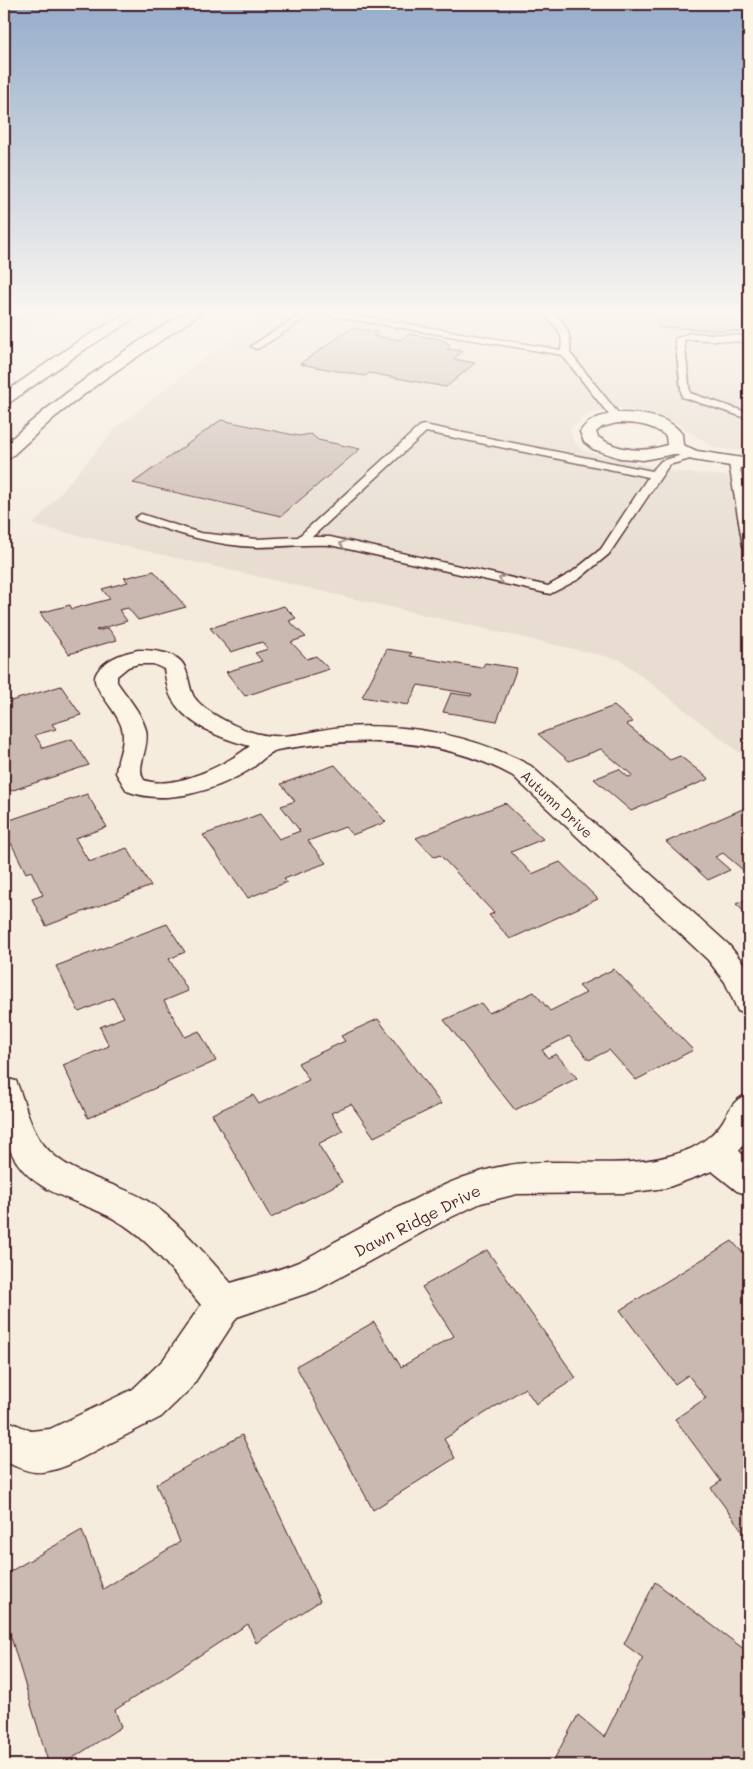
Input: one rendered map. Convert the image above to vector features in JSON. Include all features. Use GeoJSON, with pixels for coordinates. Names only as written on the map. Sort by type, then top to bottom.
{"type":"FeatureCollection","features":[{"type":"Feature","properties":{"kind":"main road"},"geometry":{"type":"LineString","coordinates":[[4,400],[15,393]]}},
{"type":"Feature","properties":{"kind":"main road"},"geometry":{"type":"LineString","coordinates":[[4,454],[76,393]]}},
{"type":"Feature","properties":{"kind":"main road"},"geometry":{"type":"LineString","coordinates":[[675,448],[674,434],[660,424],[642,419],[617,418],[600,422],[593,425],[588,432],[590,439],[607,449],[634,454],[664,453],[675,448],[693,455],[742,463]]}},
{"type":"Feature","properties":{"kind":"main road","name":"Autumn Drive"},"geometry":{"type":"LineString","coordinates":[[268,744],[244,762],[223,773],[178,788],[162,791],[143,789],[135,785],[129,777],[129,767],[135,745],[132,722],[106,682],[106,675],[118,664],[137,657],[161,658],[174,666],[184,700],[197,714],[221,727],[268,744],[329,736],[382,735],[460,745],[501,758],[522,771],[718,952],[738,977],[749,1003]]}},
{"type":"Feature","properties":{"kind":"main road"},"geometry":{"type":"LineString","coordinates":[[4,1091],[30,1154],[42,1167],[59,1178],[112,1199],[137,1213],[157,1230],[224,1303],[177,1374],[147,1402],[53,1450],[30,1452],[4,1440]]}},
{"type":"Feature","properties":{"kind":"main road"},"geometry":{"type":"LineString","coordinates":[[737,1128],[749,1180]]}},
{"type":"Feature","properties":{"kind":"main road","name":"Dawn Ridge Drive"},"geometry":{"type":"LineString","coordinates":[[224,1303],[304,1278],[428,1211],[472,1190],[494,1183],[517,1179],[626,1178],[666,1173],[697,1162],[737,1128]]}},
{"type":"Feature","properties":{"kind":"lane"},"geometry":{"type":"LineString","coordinates":[[597,393],[617,418]]}},
{"type":"Feature","properties":{"kind":"lane"},"geometry":{"type":"LineString","coordinates":[[685,393],[685,395],[749,416]]}},
{"type":"Feature","properties":{"kind":"lane"},"geometry":{"type":"LineString","coordinates":[[301,540],[424,428],[655,476]]}},
{"type":"Feature","properties":{"kind":"lane"},"geometry":{"type":"LineString","coordinates":[[141,518],[199,536],[256,543],[301,540],[330,541],[550,590],[575,576],[605,551],[665,463],[693,455]]}},
{"type":"Feature","properties":{"kind":"lane"},"geometry":{"type":"LineString","coordinates":[[742,463],[749,546]]}},
{"type":"Feature","properties":{"kind":"shaded area"},"geometry":{"type":"Polygon","coordinates":[[[161,393],[749,393],[749,452],[715,448],[676,423],[655,415],[624,409],[590,413],[573,426],[570,431],[574,442],[582,450],[595,454],[671,471],[749,478],[749,760],[621,660],[33,525],[117,427],[161,393]]]}},
{"type":"Feature","properties":{"kind":"building"},"geometry":{"type":"Polygon","coordinates":[[[221,420],[299,436],[311,434],[318,440],[360,449],[281,516],[133,483],[221,420]]]}},
{"type":"Feature","properties":{"kind":"building"},"geometry":{"type":"Polygon","coordinates":[[[154,571],[186,607],[138,620],[128,608],[119,610],[127,621],[96,630],[108,628],[117,640],[69,654],[40,613],[70,605],[72,609],[110,599],[102,589],[128,582],[124,578],[154,571]]]}},
{"type":"Feature","properties":{"kind":"building"},"geometry":{"type":"Polygon","coordinates":[[[284,606],[296,618],[289,621],[306,637],[291,642],[307,659],[316,656],[329,669],[245,696],[226,672],[262,661],[255,653],[268,649],[262,642],[231,652],[210,628],[284,606]]]}},
{"type":"Feature","properties":{"kind":"building"},"geometry":{"type":"Polygon","coordinates":[[[387,649],[412,653],[410,656],[482,668],[485,663],[517,668],[497,721],[443,712],[451,693],[471,696],[472,694],[418,685],[408,705],[362,697],[387,649]]]}},
{"type":"Feature","properties":{"kind":"building"},"geometry":{"type":"Polygon","coordinates":[[[61,686],[81,715],[52,724],[56,729],[35,735],[43,748],[72,739],[89,765],[4,793],[4,703],[61,686]]]}},
{"type":"Feature","properties":{"kind":"building"},"geometry":{"type":"Polygon","coordinates":[[[614,706],[633,722],[626,724],[670,760],[680,756],[709,779],[631,811],[594,779],[619,769],[628,777],[633,776],[601,749],[569,761],[538,734],[614,706]]]}},
{"type":"Feature","properties":{"kind":"building"},"geometry":{"type":"Polygon","coordinates":[[[335,765],[386,822],[352,835],[345,827],[308,841],[326,863],[284,879],[287,882],[248,898],[203,835],[260,814],[279,839],[300,831],[281,806],[295,801],[281,784],[335,765]]]}},
{"type":"Feature","properties":{"kind":"building"},"geometry":{"type":"Polygon","coordinates":[[[87,794],[107,827],[75,838],[89,862],[127,848],[151,886],[46,926],[32,899],[43,895],[31,871],[26,873],[11,843],[4,845],[4,822],[87,794]]]}},
{"type":"Feature","properties":{"kind":"building"},"geometry":{"type":"Polygon","coordinates":[[[505,803],[543,839],[511,852],[532,874],[560,862],[598,899],[510,939],[489,915],[494,913],[440,855],[434,857],[416,838],[505,803]]]}},
{"type":"Feature","properties":{"kind":"building"},"geometry":{"type":"Polygon","coordinates":[[[745,808],[749,811],[749,875],[723,853],[715,857],[730,870],[708,880],[666,842],[745,808]]]}},
{"type":"Feature","properties":{"kind":"building"},"geometry":{"type":"Polygon","coordinates":[[[749,898],[749,916],[736,904],[749,898]]]}},
{"type":"Feature","properties":{"kind":"building"},"geometry":{"type":"Polygon","coordinates":[[[167,924],[185,952],[169,959],[188,991],[164,1001],[185,1037],[199,1031],[216,1061],[88,1118],[63,1065],[109,1046],[100,1027],[124,1017],[113,998],[79,1012],[56,966],[167,924]]]}},
{"type":"Feature","properties":{"kind":"building"},"geometry":{"type":"Polygon","coordinates":[[[614,969],[693,1050],[636,1080],[609,1050],[589,1060],[569,1036],[542,1050],[548,1058],[556,1054],[577,1078],[515,1110],[444,1020],[481,1003],[489,1013],[534,992],[550,1011],[586,993],[579,986],[614,969]]]}},
{"type":"Feature","properties":{"kind":"building"},"geometry":{"type":"Polygon","coordinates":[[[378,1019],[441,1104],[374,1137],[351,1104],[331,1113],[343,1131],[318,1144],[342,1182],[271,1218],[212,1114],[253,1095],[259,1104],[309,1080],[298,1063],[345,1041],[341,1036],[378,1019]]]}},
{"type":"Feature","properties":{"kind":"building"},"geometry":{"type":"Polygon","coordinates":[[[732,1241],[749,1260],[749,1369],[742,1374],[749,1383],[749,1540],[711,1488],[721,1481],[675,1419],[706,1398],[688,1375],[675,1384],[620,1310],[732,1241]]]}},
{"type":"Feature","properties":{"kind":"building"},"geometry":{"type":"Polygon","coordinates":[[[487,1250],[576,1378],[536,1404],[525,1388],[444,1439],[455,1458],[373,1510],[296,1366],[374,1322],[401,1367],[454,1336],[422,1287],[487,1250]]]}},
{"type":"Feature","properties":{"kind":"building"},"geometry":{"type":"Polygon","coordinates":[[[242,1435],[320,1601],[256,1643],[248,1624],[115,1710],[121,1727],[62,1765],[49,1765],[4,1614],[4,1575],[82,1530],[103,1589],[180,1542],[156,1484],[242,1435]]]}},
{"type":"Feature","properties":{"kind":"building"},"geometry":{"type":"Polygon","coordinates":[[[655,1582],[749,1653],[749,1765],[551,1765],[578,1715],[604,1737],[643,1658],[624,1644],[655,1582]]]}}]}
